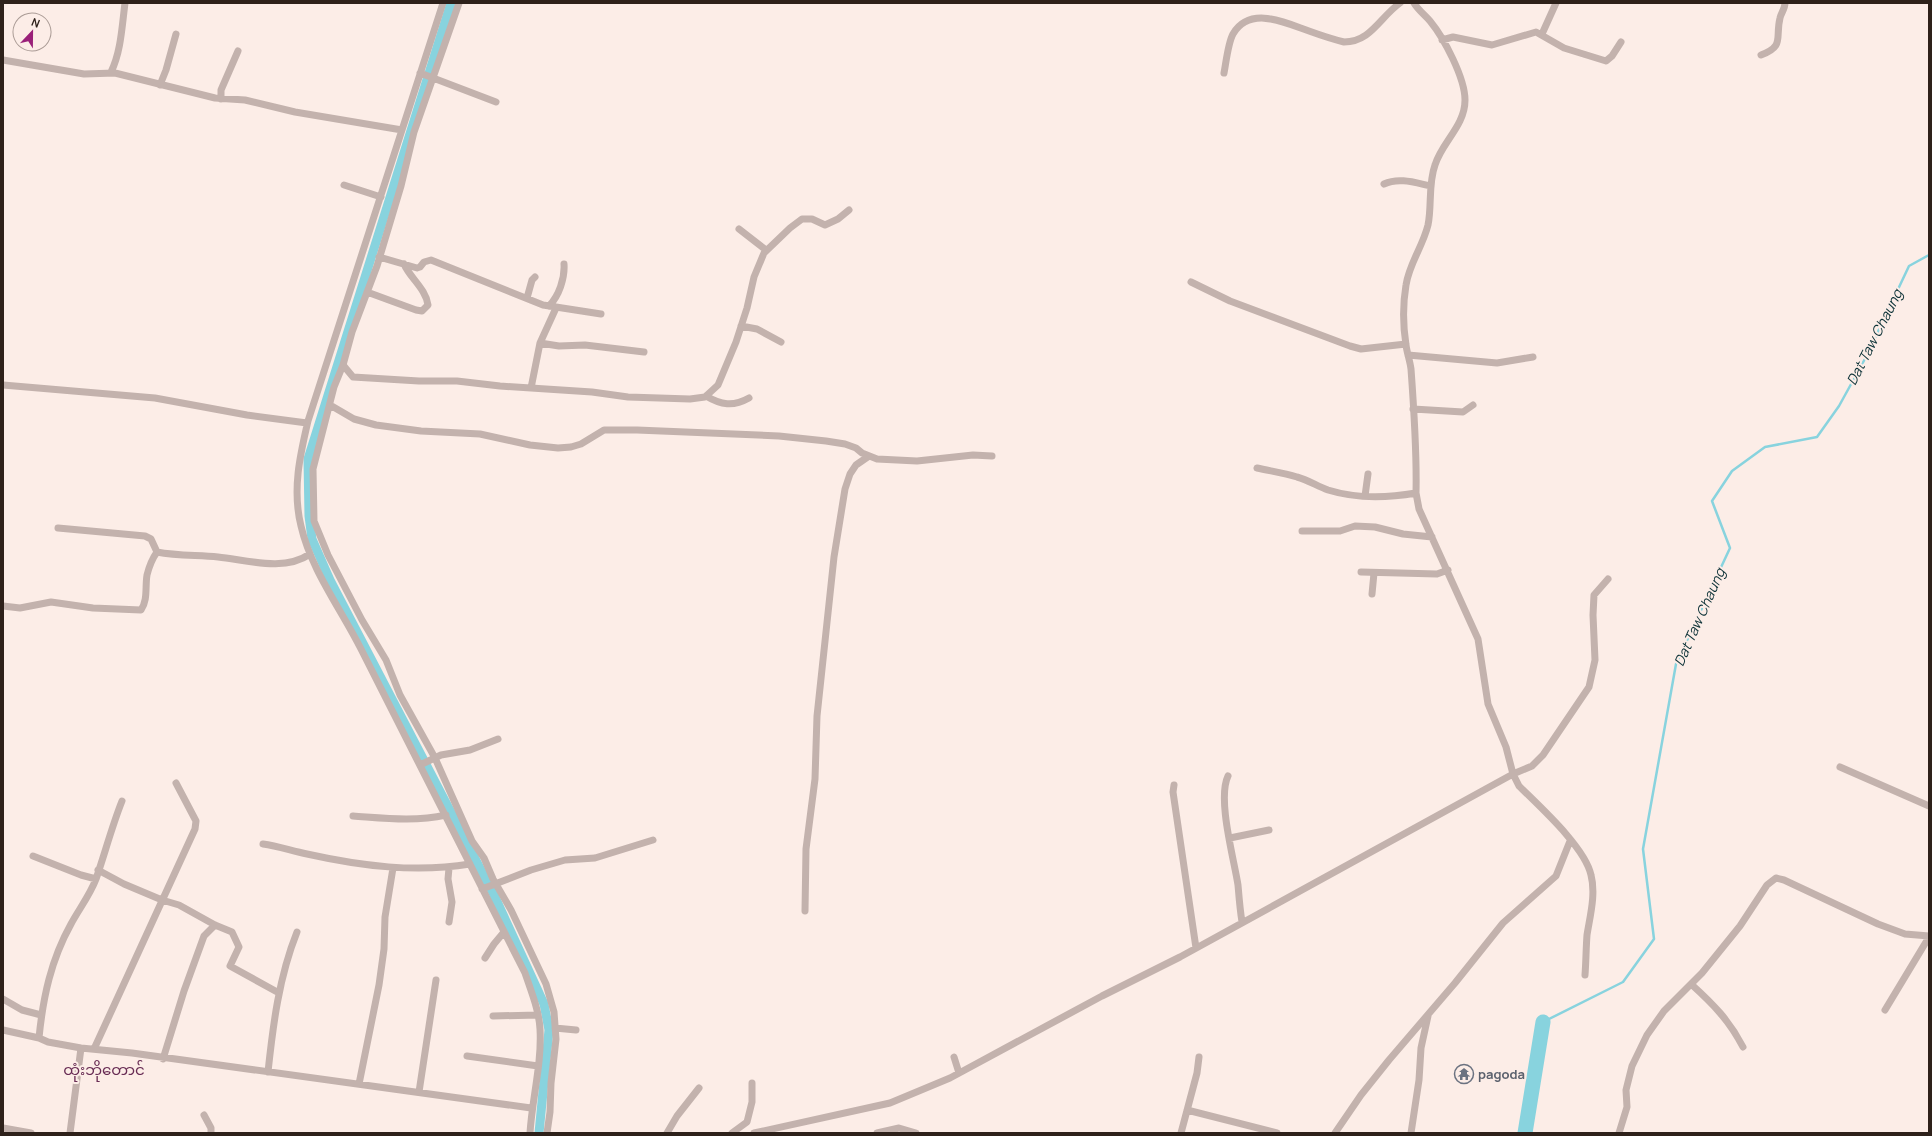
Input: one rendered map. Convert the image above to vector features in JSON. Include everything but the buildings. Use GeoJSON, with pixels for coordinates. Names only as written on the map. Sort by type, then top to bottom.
{"type":"FeatureCollection","features":[{"type":"Feature","properties":{"kind":"street"},"geometry":{"type":"LineString","coordinates":[[111,72],[117,56],[125,3]]}},
{"type":"Feature","properties":{"kind":"street"},"geometry":{"type":"LineString","coordinates":[[443,3],[401,186],[379,257],[353,326],[343,365],[334,387],[313,469],[314,521],[328,555],[362,620],[386,660],[427,761],[446,815],[525,973],[535,1000],[540,1028],[538,1066],[530,1133]]}},
{"type":"Feature","properties":{"kind":"street"},"geometry":{"type":"LineString","coordinates":[[459,3],[402,130],[342,322],[307,423],[299,458],[297,492],[300,526],[310,554],[358,642],[472,841],[484,858],[494,885],[511,910],[546,984],[554,1012],[556,1039],[547,1133]]}},
{"type":"Feature","properties":{"kind":"street"},"geometry":{"type":"LineString","coordinates":[[1224,73],[1233,34],[1242,24],[1251,20],[1264,17],[1280,20],[1344,42],[1354,42],[1365,38],[1400,3]]}},
{"type":"Feature","properties":{"kind":"street"},"geometry":{"type":"LineString","coordinates":[[1414,3],[1430,21],[1442,40],[1461,80],[1465,99],[1464,115],[1443,147],[1435,165],[1431,186],[1428,224],[1422,244],[1410,268],[1406,284],[1404,307],[1406,344],[1411,367],[1416,493],[1419,509],[1478,639],[1488,704],[1506,747],[1513,774],[1519,786],[1570,841],[1585,861],[1591,874],[1593,895],[1587,937],[1585,975]]}},
{"type":"Feature","properties":{"kind":"street"},"geometry":{"type":"LineString","coordinates":[[1542,34],[1556,3]]}},
{"type":"Feature","properties":{"kind":"street"},"geometry":{"type":"LineString","coordinates":[[1761,55],[1772,51],[1778,44],[1780,18],[1785,3]]}},
{"type":"Feature","properties":{"kind":"street"},"geometry":{"type":"LineString","coordinates":[[1442,40],[1453,37],[1492,45],[1536,32],[1542,34],[1564,48],[1606,61],[1612,56],[1621,42]]}},
{"type":"Feature","properties":{"kind":"street"},"geometry":{"type":"LineString","coordinates":[[160,85],[166,70],[176,34]]}},
{"type":"Feature","properties":{"kind":"street"},"geometry":{"type":"LineString","coordinates":[[221,98],[221,90],[238,51]]}},
{"type":"Feature","properties":{"kind":"street"},"geometry":{"type":"LineString","coordinates":[[3,60],[84,74],[111,72],[140,78],[160,85],[221,98],[245,100],[295,112],[402,130]]}},
{"type":"Feature","properties":{"kind":"street"},"geometry":{"type":"LineString","coordinates":[[427,76],[496,102]]}},
{"type":"Feature","properties":{"kind":"street"},"geometry":{"type":"LineString","coordinates":[[1384,184],[1392,181],[1401,181],[1431,186]]}},
{"type":"Feature","properties":{"kind":"street"},"geometry":{"type":"LineString","coordinates":[[344,184],[381,197]]}},
{"type":"Feature","properties":{"kind":"street"},"geometry":{"type":"LineString","coordinates":[[343,365],[353,377],[419,381],[457,381],[628,397],[690,398],[706,396],[718,385],[742,326],[754,277],[766,250],[802,219],[807,218],[829,224],[849,210]]}},
{"type":"Feature","properties":{"kind":"street"},"geometry":{"type":"LineString","coordinates":[[739,229],[766,250]]}},
{"type":"Feature","properties":{"kind":"street"},"geometry":{"type":"LineString","coordinates":[[379,257],[417,268],[424,262],[431,260],[552,307],[600,314]]}},
{"type":"Feature","properties":{"kind":"street"},"geometry":{"type":"LineString","coordinates":[[367,292],[416,310],[422,311],[425,309],[428,304],[427,297],[408,274],[404,264]]}},
{"type":"Feature","properties":{"kind":"street"},"geometry":{"type":"LineString","coordinates":[[531,388],[540,343],[560,285],[564,280],[564,264]]}},
{"type":"Feature","properties":{"kind":"street"},"geometry":{"type":"LineString","coordinates":[[524,297],[531,278]]}},
{"type":"Feature","properties":{"kind":"street"},"geometry":{"type":"LineString","coordinates":[[1191,282],[1230,301],[1356,348],[1361,349],[1406,344]]}},
{"type":"Feature","properties":{"kind":"street"},"geometry":{"type":"LineString","coordinates":[[342,322],[353,326]]}},
{"type":"Feature","properties":{"kind":"street"},"geometry":{"type":"LineString","coordinates":[[742,326],[757,329],[781,342]]}},
{"type":"Feature","properties":{"kind":"street"},"geometry":{"type":"LineString","coordinates":[[540,343],[576,347],[585,345],[644,352]]}},
{"type":"Feature","properties":{"kind":"street"},"geometry":{"type":"LineString","coordinates":[[1408,355],[1497,364],[1534,357]]}},
{"type":"Feature","properties":{"kind":"street"},"geometry":{"type":"LineString","coordinates":[[3,385],[155,398],[247,415],[307,423]]}},
{"type":"Feature","properties":{"kind":"street"},"geometry":{"type":"LineString","coordinates":[[706,396],[718,403],[732,404],[749,398]]}},
{"type":"Feature","properties":{"kind":"street"},"geometry":{"type":"LineString","coordinates":[[330,405],[354,419],[376,425],[421,431],[480,434],[530,445],[558,448],[581,444],[604,430],[637,430],[779,436],[826,441],[846,444],[877,459],[917,461],[973,455],[992,456]]}},
{"type":"Feature","properties":{"kind":"street"},"geometry":{"type":"LineString","coordinates":[[1413,409],[1463,412],[1473,405]]}},
{"type":"Feature","properties":{"kind":"street"},"geometry":{"type":"LineString","coordinates":[[805,911],[806,849],[815,779],[816,716],[834,557],[845,489],[850,474],[856,466],[869,456]]}},
{"type":"Feature","properties":{"kind":"street"},"geometry":{"type":"LineString","coordinates":[[1258,468],[1302,478],[1335,492],[1365,496],[1394,497],[1416,493]]}},
{"type":"Feature","properties":{"kind":"street"},"geometry":{"type":"LineString","coordinates":[[1365,496],[1368,474]]}},
{"type":"Feature","properties":{"kind":"street"},"geometry":{"type":"LineString","coordinates":[[1302,531],[1340,531],[1354,526],[1375,527],[1403,534],[1432,537]]}},
{"type":"Feature","properties":{"kind":"street"},"geometry":{"type":"LineString","coordinates":[[58,528],[145,536],[151,539],[157,552]]}},
{"type":"Feature","properties":{"kind":"street"},"geometry":{"type":"LineString","coordinates":[[157,552],[175,556],[217,557],[279,564],[294,562],[310,554]]}},
{"type":"Feature","properties":{"kind":"street"},"geometry":{"type":"LineString","coordinates":[[3,606],[20,608],[51,602],[93,608],[141,610],[146,594],[147,576],[152,558],[157,552]]}},
{"type":"Feature","properties":{"kind":"street"},"geometry":{"type":"LineString","coordinates":[[1362,572],[1437,574],[1448,570]]}},
{"type":"Feature","properties":{"kind":"street"},"geometry":{"type":"LineString","coordinates":[[1372,594],[1374,573]]}},
{"type":"Feature","properties":{"kind":"street"},"geometry":{"type":"LineString","coordinates":[[754,1133],[890,1103],[959,1073],[1102,996],[1196,948],[1513,774],[1532,766],[1543,755],[1589,687],[1595,660],[1592,615],[1594,595],[1608,579]]}},
{"type":"Feature","properties":{"kind":"street"},"geometry":{"type":"LineString","coordinates":[[427,761],[456,752],[470,750],[498,740]]}},
{"type":"Feature","properties":{"kind":"street"},"geometry":{"type":"LineString","coordinates":[[1840,767],[1929,806]]}},
{"type":"Feature","properties":{"kind":"street"},"geometry":{"type":"LineString","coordinates":[[1228,776],[1225,782],[1224,794],[1242,922]]}},
{"type":"Feature","properties":{"kind":"street"},"geometry":{"type":"LineString","coordinates":[[94,1049],[195,829],[196,821],[176,783]]}},
{"type":"Feature","properties":{"kind":"street"},"geometry":{"type":"LineString","coordinates":[[1174,785],[1173,792],[1196,948]]}},
{"type":"Feature","properties":{"kind":"street"},"geometry":{"type":"LineString","coordinates":[[39,1038],[41,1015],[50,972],[71,924],[96,879],[122,800]]}},
{"type":"Feature","properties":{"kind":"street"},"geometry":{"type":"LineString","coordinates":[[353,816],[399,819],[446,815]]}},
{"type":"Feature","properties":{"kind":"street"},"geometry":{"type":"LineString","coordinates":[[1230,838],[1270,830]]}},
{"type":"Feature","properties":{"kind":"street"},"geometry":{"type":"LineString","coordinates":[[484,889],[531,870],[565,860],[595,858],[653,840]]}},
{"type":"Feature","properties":{"kind":"street"},"geometry":{"type":"LineString","coordinates":[[1335,1133],[1361,1095],[1503,923],[1556,876],[1570,841]]}},
{"type":"Feature","properties":{"kind":"street"},"geometry":{"type":"LineString","coordinates":[[263,844],[307,854],[393,868],[449,868],[470,864]]}},
{"type":"Feature","properties":{"kind":"street"},"geometry":{"type":"LineString","coordinates":[[33,856],[81,875],[96,879]]}},
{"type":"Feature","properties":{"kind":"street"},"geometry":{"type":"LineString","coordinates":[[359,1084],[380,985],[384,949],[385,917],[393,868]]}},
{"type":"Feature","properties":{"kind":"street"},"geometry":{"type":"LineString","coordinates":[[449,868],[448,879],[452,902],[450,922]]}},
{"type":"Feature","properties":{"kind":"street"},"geometry":{"type":"LineString","coordinates":[[98,870],[124,884],[162,900],[179,905],[215,925],[232,932],[239,947],[230,966],[278,993]]}},
{"type":"Feature","properties":{"kind":"street"},"geometry":{"type":"LineString","coordinates":[[1619,1133],[1627,1107],[1626,1090],[1632,1066],[1646,1035],[1664,1011],[1691,984],[1740,926],[1767,885],[1776,878],[1784,880],[1878,924],[1904,934],[1929,937],[1885,1010]]}},
{"type":"Feature","properties":{"kind":"street"},"geometry":{"type":"LineString","coordinates":[[163,1059],[184,991],[204,936],[215,925]]}},
{"type":"Feature","properties":{"kind":"street"},"geometry":{"type":"LineString","coordinates":[[268,1072],[278,993],[297,932]]}},
{"type":"Feature","properties":{"kind":"street"},"geometry":{"type":"LineString","coordinates":[[486,958],[494,944],[504,932]]}},
{"type":"Feature","properties":{"kind":"street"},"geometry":{"type":"LineString","coordinates":[[419,1092],[436,980]]}},
{"type":"Feature","properties":{"kind":"street"},"geometry":{"type":"LineString","coordinates":[[1691,984],[1723,1015],[1732,1027],[1743,1047]]}},
{"type":"Feature","properties":{"kind":"street"},"geometry":{"type":"LineString","coordinates":[[3,998],[22,1010],[41,1015]]}},
{"type":"Feature","properties":{"kind":"street"},"geometry":{"type":"LineString","coordinates":[[1411,1133],[1419,1080],[1421,1048],[1429,1014]]}},
{"type":"Feature","properties":{"kind":"street"},"geometry":{"type":"LineString","coordinates":[[493,1016],[538,1015]]}},
{"type":"Feature","properties":{"kind":"street"},"geometry":{"type":"LineString","coordinates":[[555,1028],[576,1030]]}},
{"type":"Feature","properties":{"kind":"street"},"geometry":{"type":"LineString","coordinates":[[3,1030],[39,1038],[80,1054],[94,1049],[532,1108]]}},
{"type":"Feature","properties":{"kind":"street"},"geometry":{"type":"LineString","coordinates":[[70,1133],[80,1054]]}},
{"type":"Feature","properties":{"kind":"street"},"geometry":{"type":"LineString","coordinates":[[467,1056],[538,1066]]}},
{"type":"Feature","properties":{"kind":"street"},"geometry":{"type":"LineString","coordinates":[[954,1057],[959,1073]]}},
{"type":"Feature","properties":{"kind":"street"},"geometry":{"type":"LineString","coordinates":[[1181,1133],[1197,1073],[1199,1057]]}},
{"type":"Feature","properties":{"kind":"street"},"geometry":{"type":"LineString","coordinates":[[732,1133],[747,1122],[752,1102],[752,1083]]}},
{"type":"Feature","properties":{"kind":"street"},"geometry":{"type":"LineString","coordinates":[[667,1133],[677,1116],[699,1088]]}},
{"type":"Feature","properties":{"kind":"street"},"geometry":{"type":"LineString","coordinates":[[1187,1110],[1277,1133]]}},
{"type":"Feature","properties":{"kind":"street"},"geometry":{"type":"LineString","coordinates":[[204,1115],[211,1128],[211,1133]]}},
{"type":"Feature","properties":{"kind":"street"},"geometry":{"type":"LineString","coordinates":[[3,1128],[31,1133]]}},
{"type":"Feature","properties":{"kind":"street"},"geometry":{"type":"LineString","coordinates":[[877,1133],[899,1128],[916,1133]]}},
{"type":"Feature","properties":{"kind":"waterway"},"geometry":{"type":"LineString","coordinates":[[451,3],[308,459],[309,516],[312,539],[330,580],[494,895],[544,1004],[549,1030],[539,1133]]}},
{"type":"Feature","properties":{"kind":"waterway","name":"Dat Taw Chaung"},"geometry":{"type":"LineString","coordinates":[[1543,1022],[1623,982],[1654,939],[1643,849],[1676,664],[1730,548],[1712,501],[1732,471],[1765,447],[1817,437],[1839,406],[1866,357],[1909,266],[1929,255]]}},
{"type":"Feature","properties":{"kind":"waterway"},"geometry":{"type":"LineString","coordinates":[[1525,1133],[1543,1022]]}},
{"type":"Feature","properties":{"kind":"place","name":"pagoda"},"geometry":{"type":"Point","coordinates":[1464,1074]}},
{"type":"Feature","properties":{"kind":"district","name":"ထုံးဘိုတောင်"},"geometry":{"type":"Point","coordinates":[104,1069]}}]}
